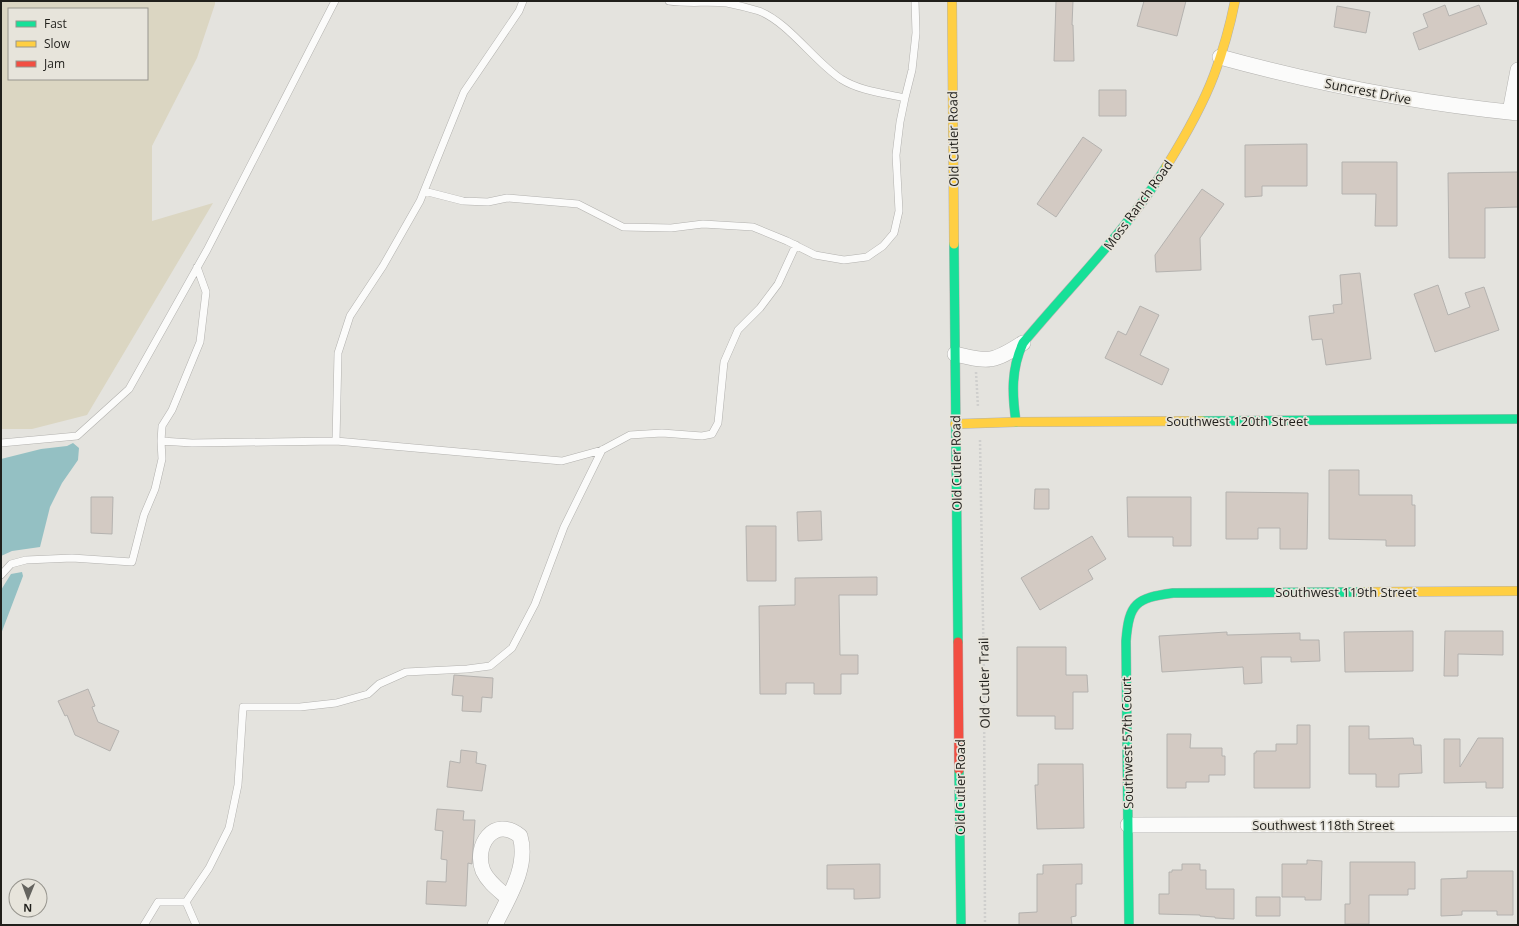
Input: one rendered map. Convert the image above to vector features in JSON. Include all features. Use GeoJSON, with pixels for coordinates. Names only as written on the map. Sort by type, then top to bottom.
{"type":"FeatureCollection","features":[{"type":"Feature","properties":{"kind":"street","name":"Old Cutler Road"},"geometry":{"type":"LineString","coordinates":[[952,1],[961,925]]}},
{"type":"Feature","properties":{"kind":"street","name":"Moss Ranch Road"},"geometry":{"type":"LineString","coordinates":[[955,354],[992,360],[1006,354],[1023,343],[1118,235],[1170,162],[1204,99],[1220,57],[1235,1]]}},
{"type":"Feature","properties":{"kind":"street","name":"Suncrest Drive"},"geometry":{"type":"LineString","coordinates":[[1220,57],[1308,80],[1344,87],[1421,101],[1514,113]]}},
{"type":"Feature","properties":{"kind":"street"},"geometry":{"type":"LineString","coordinates":[[1514,113],[1518,70]]}},
{"type":"Feature","properties":{"kind":"street","name":"Moss Ranch Road"},"geometry":{"type":"LineString","coordinates":[[1016,422],[1013,402],[1013,380],[1017,357],[1023,343]]}},
{"type":"Feature","properties":{"kind":"street","name":"Southwest 120th Street"},"geometry":{"type":"LineString","coordinates":[[955,424],[1016,422],[1518,419]]}},
{"type":"Feature","properties":{"kind":"street","name":"Southwest 119th Street"},"geometry":{"type":"LineString","coordinates":[[1173,593],[1518,591]]}},
{"type":"Feature","properties":{"kind":"street","name":"Southwest 57th Court"},"geometry":{"type":"LineString","coordinates":[[1129,925],[1126,629],[1129,615],[1135,605],[1144,598],[1173,593]]}},
{"type":"Feature","properties":{"kind":"street","name":"Southwest 118th Street"},"geometry":{"type":"LineString","coordinates":[[1128,825],[1518,824]]}},
{"type":"Feature","properties":{"kind":"street"},"geometry":{"type":"LineString","coordinates":[[495,925],[508,898]]}},
{"type":"Feature","properties":{"kind":"lane"},"geometry":{"type":"LineString","coordinates":[[1,443],[77,436],[129,388],[197,267],[335,1]]}},
{"type":"Feature","properties":{"kind":"lane"},"geometry":{"type":"LineString","coordinates":[[336,441],[338,353],[350,316],[384,266],[420,201],[464,92],[518,12],[523,1]]}},
{"type":"Feature","properties":{"kind":"lane"},"geometry":{"type":"LineString","coordinates":[[669,1],[683,3],[726,3],[760,12],[776,22],[824,66],[841,79],[861,89],[905,98]]}},
{"type":"Feature","properties":{"kind":"lane"},"geometry":{"type":"LineString","coordinates":[[424,191],[463,202],[488,202],[507,198],[578,204],[623,227],[671,228],[704,224],[753,227],[796,245],[815,255],[844,260],[867,257],[883,246],[894,233],[899,211],[896,155],[900,122],[912,70],[915,48],[915,1]]}},
{"type":"Feature","properties":{"kind":"lane"},"geometry":{"type":"LineString","coordinates":[[162,441],[192,443],[336,441],[562,461],[602,450],[630,435],[662,433],[702,436],[712,434],[718,423],[724,362],[738,330],[760,308],[778,284],[796,245]]}},
{"type":"Feature","properties":{"kind":"lane"},"geometry":{"type":"LineString","coordinates":[[1,575],[11,564],[26,560],[72,558],[132,562],[144,514],[156,489],[162,459],[162,426],[172,410],[200,342],[206,292],[197,267]]}},
{"type":"Feature","properties":{"kind":"lane"},"geometry":{"type":"LineString","coordinates":[[186,902],[209,868],[228,828],[238,785],[244,707],[300,708],[336,703],[368,694],[379,684],[406,672],[467,669],[490,666],[512,648],[516,642],[535,604],[564,527],[602,450]]}},
{"type":"Feature","properties":{"kind":"lane"},"geometry":{"type":"LineString","coordinates":[[144,925],[158,902],[186,902]]}},
{"type":"Feature","properties":{"kind":"lane"},"geometry":{"type":"LineString","coordinates":[[186,902],[196,925]]}},
{"type":"Feature","properties":{"kind":"path"},"geometry":{"type":"LineString","coordinates":[[977,380],[978,410]]}},
{"type":"Feature","properties":{"kind":"path","name":"Old Cutler Trail"},"geometry":{"type":"LineString","coordinates":[[980,442],[984,679],[985,925]]}},
{"type":"Feature","properties":{"kind":"shaded area"},"geometry":{"type":"Polygon","coordinates":[[[1,1],[215,1],[197,58],[152,146],[152,221],[213,203],[87,415],[32,429],[1,429],[1,1]]]}},
{"type":"Feature","properties":{"kind":"water"},"geometry":{"type":"Polygon","coordinates":[[[73,443],[79,448],[78,460],[62,483],[50,507],[40,547],[12,551],[1,556],[1,459],[41,449],[67,446],[73,443]]]}},
{"type":"Feature","properties":{"kind":"water"},"geometry":{"type":"Polygon","coordinates":[[[22,572],[23,576],[1,634],[1,590],[11,574],[22,572]]]}},
{"type":"Feature","properties":{"kind":"building"},"geometry":{"type":"Polygon","coordinates":[[[1056,1],[1073,1],[1072,25],[1074,61],[1054,61],[1056,1]]]}},
{"type":"Feature","properties":{"kind":"building"},"geometry":{"type":"Polygon","coordinates":[[[1144,1],[1186,1],[1177,36],[1137,26],[1144,1]]]}},
{"type":"Feature","properties":{"kind":"building"},"geometry":{"type":"Polygon","coordinates":[[[1445,5],[1449,16],[1479,5],[1487,24],[1419,50],[1413,33],[1428,27],[1423,14],[1445,5]]]}},
{"type":"Feature","properties":{"kind":"building"},"geometry":{"type":"Polygon","coordinates":[[[1337,6],[1370,12],[1366,33],[1334,27],[1337,6]]]}},
{"type":"Feature","properties":{"kind":"building"},"geometry":{"type":"Polygon","coordinates":[[[1099,90],[1126,90],[1126,116],[1099,116],[1099,90]]]}},
{"type":"Feature","properties":{"kind":"building"},"geometry":{"type":"Polygon","coordinates":[[[1083,137],[1102,150],[1056,217],[1037,204],[1083,137]]]}},
{"type":"Feature","properties":{"kind":"building"},"geometry":{"type":"Polygon","coordinates":[[[1307,144],[1307,186],[1262,186],[1262,196],[1245,197],[1245,145],[1307,144]]]}},
{"type":"Feature","properties":{"kind":"building"},"geometry":{"type":"Polygon","coordinates":[[[1342,162],[1397,162],[1397,226],[1375,226],[1376,194],[1342,194],[1342,162]]]}},
{"type":"Feature","properties":{"kind":"building"},"geometry":{"type":"Polygon","coordinates":[[[1518,172],[1518,207],[1485,208],[1485,258],[1449,258],[1448,173],[1518,172]]]}},
{"type":"Feature","properties":{"kind":"building"},"geometry":{"type":"Polygon","coordinates":[[[1202,189],[1224,204],[1200,238],[1201,270],[1156,272],[1155,255],[1202,189]]]}},
{"type":"Feature","properties":{"kind":"building"},"geometry":{"type":"Polygon","coordinates":[[[1360,273],[1371,359],[1326,365],[1322,339],[1312,340],[1309,316],[1334,313],[1333,305],[1342,304],[1340,275],[1360,273]]]}},
{"type":"Feature","properties":{"kind":"building"},"geometry":{"type":"Polygon","coordinates":[[[1438,285],[1448,315],[1470,307],[1465,293],[1484,287],[1499,330],[1435,352],[1414,294],[1438,285]]]}},
{"type":"Feature","properties":{"kind":"building"},"geometry":{"type":"Polygon","coordinates":[[[1140,306],[1159,315],[1140,355],[1169,369],[1162,385],[1105,358],[1118,331],[1126,335],[1140,306]]]}},
{"type":"Feature","properties":{"kind":"building"},"geometry":{"type":"Polygon","coordinates":[[[1329,470],[1359,470],[1359,495],[1412,495],[1412,505],[1415,505],[1415,546],[1386,546],[1386,540],[1329,539],[1329,470]]]}},
{"type":"Feature","properties":{"kind":"building"},"geometry":{"type":"Polygon","coordinates":[[[1035,489],[1049,489],[1049,509],[1034,509],[1035,489]]]}},
{"type":"Feature","properties":{"kind":"building"},"geometry":{"type":"Polygon","coordinates":[[[1226,492],[1308,493],[1307,549],[1280,549],[1280,528],[1258,528],[1258,539],[1226,539],[1226,492]]]}},
{"type":"Feature","properties":{"kind":"building"},"geometry":{"type":"Polygon","coordinates":[[[91,497],[113,497],[112,534],[91,533],[91,497]]]}},
{"type":"Feature","properties":{"kind":"building"},"geometry":{"type":"Polygon","coordinates":[[[1127,497],[1191,497],[1191,546],[1173,546],[1173,537],[1128,537],[1127,497]]]}},
{"type":"Feature","properties":{"kind":"building"},"geometry":{"type":"Polygon","coordinates":[[[821,511],[822,540],[798,541],[797,512],[821,511]]]}},
{"type":"Feature","properties":{"kind":"building"},"geometry":{"type":"Polygon","coordinates":[[[746,526],[776,526],[776,581],[747,581],[746,526]]]}},
{"type":"Feature","properties":{"kind":"building"},"geometry":{"type":"Polygon","coordinates":[[[1092,536],[1106,559],[1088,570],[1093,579],[1040,610],[1021,578],[1092,536]]]}},
{"type":"Feature","properties":{"kind":"building"},"geometry":{"type":"Polygon","coordinates":[[[877,577],[877,595],[839,595],[840,655],[858,655],[858,674],[841,674],[841,694],[814,694],[814,683],[786,683],[786,694],[760,694],[759,606],[795,605],[795,578],[877,577]]]}},
{"type":"Feature","properties":{"kind":"building"},"geometry":{"type":"Polygon","coordinates":[[[1413,631],[1413,671],[1345,672],[1344,632],[1413,631]]]}},
{"type":"Feature","properties":{"kind":"building"},"geometry":{"type":"Polygon","coordinates":[[[1445,631],[1503,631],[1503,655],[1458,654],[1458,676],[1444,676],[1445,631]]]}},
{"type":"Feature","properties":{"kind":"building"},"geometry":{"type":"Polygon","coordinates":[[[1227,632],[1227,635],[1300,633],[1300,640],[1319,640],[1320,661],[1291,662],[1291,657],[1261,657],[1262,683],[1244,684],[1243,667],[1162,672],[1159,636],[1227,632]]]}},
{"type":"Feature","properties":{"kind":"building"},"geometry":{"type":"Polygon","coordinates":[[[1017,647],[1066,647],[1066,675],[1087,675],[1088,692],[1073,692],[1073,729],[1055,729],[1055,716],[1017,716],[1017,647]]]}},
{"type":"Feature","properties":{"kind":"building"},"geometry":{"type":"Polygon","coordinates":[[[454,675],[493,678],[492,698],[482,697],[481,712],[462,711],[463,696],[452,695],[454,675]]]}},
{"type":"Feature","properties":{"kind":"building"},"geometry":{"type":"Polygon","coordinates":[[[88,689],[95,706],[92,707],[98,722],[119,731],[110,751],[75,735],[67,715],[65,716],[58,701],[88,689]]]}},
{"type":"Feature","properties":{"kind":"building"},"geometry":{"type":"Polygon","coordinates":[[[1297,725],[1310,725],[1310,788],[1254,788],[1254,753],[1256,753],[1256,751],[1276,751],[1276,744],[1297,744],[1297,725]]]}},
{"type":"Feature","properties":{"kind":"building"},"geometry":{"type":"Polygon","coordinates":[[[1349,726],[1369,726],[1369,739],[1413,738],[1414,745],[1421,745],[1422,773],[1399,774],[1399,787],[1376,787],[1376,774],[1349,774],[1349,726]]]}},
{"type":"Feature","properties":{"kind":"building"},"geometry":{"type":"Polygon","coordinates":[[[1167,734],[1191,734],[1190,748],[1222,748],[1222,756],[1225,756],[1225,775],[1209,775],[1209,782],[1186,782],[1186,788],[1167,788],[1167,734]]]}},
{"type":"Feature","properties":{"kind":"building"},"geometry":{"type":"Polygon","coordinates":[[[1478,738],[1503,738],[1503,788],[1486,788],[1486,782],[1444,783],[1444,739],[1460,739],[1460,767],[1478,738]]]}},
{"type":"Feature","properties":{"kind":"building"},"geometry":{"type":"Polygon","coordinates":[[[461,750],[477,752],[476,763],[486,765],[482,791],[447,787],[450,761],[460,763],[461,750]]]}},
{"type":"Feature","properties":{"kind":"building"},"geometry":{"type":"Polygon","coordinates":[[[1038,764],[1083,764],[1084,828],[1037,829],[1035,785],[1038,785],[1038,764]]]}},
{"type":"Feature","properties":{"kind":"building"},"geometry":{"type":"Polygon","coordinates":[[[437,809],[464,811],[463,820],[475,820],[472,864],[468,863],[466,906],[426,904],[427,881],[446,882],[447,860],[441,859],[443,831],[435,830],[437,809]]]}},
{"type":"Feature","properties":{"kind":"building"},"geometry":{"type":"Polygon","coordinates":[[[1307,860],[1322,861],[1321,900],[1305,900],[1305,897],[1282,897],[1282,864],[1307,864],[1307,860]]]}},
{"type":"Feature","properties":{"kind":"building"},"geometry":{"type":"Polygon","coordinates":[[[1350,862],[1415,862],[1415,889],[1408,889],[1408,895],[1369,895],[1369,924],[1345,924],[1345,904],[1350,904],[1350,862]]]}},
{"type":"Feature","properties":{"kind":"building"},"geometry":{"type":"Polygon","coordinates":[[[880,864],[880,898],[854,899],[854,889],[827,889],[827,865],[880,864]]]}},
{"type":"Feature","properties":{"kind":"building"},"geometry":{"type":"Polygon","coordinates":[[[1082,864],[1082,884],[1076,884],[1076,916],[1071,917],[1072,925],[1019,925],[1019,913],[1037,912],[1037,874],[1043,874],[1043,865],[1082,864]]]}},
{"type":"Feature","properties":{"kind":"building"},"geometry":{"type":"Polygon","coordinates":[[[1182,864],[1200,864],[1200,870],[1206,870],[1206,889],[1234,889],[1234,919],[1215,918],[1200,915],[1159,914],[1159,894],[1169,894],[1169,872],[1172,872],[1172,870],[1182,870],[1182,864]]]}},
{"type":"Feature","properties":{"kind":"building"},"geometry":{"type":"Polygon","coordinates":[[[1467,871],[1513,871],[1513,915],[1497,915],[1497,911],[1462,911],[1462,915],[1441,916],[1441,879],[1467,878],[1467,871]]]}},
{"type":"Feature","properties":{"kind":"building"},"geometry":{"type":"Polygon","coordinates":[[[1256,897],[1280,897],[1280,916],[1256,916],[1256,897]]]}},
{"type":"Feature","properties":{"kind":"traffic: fast"},"geometry":{"type":"LineString","coordinates":[[1016,422],[1013,392],[1014,372],[1023,343],[1116,236],[1166,167]]}},
{"type":"Feature","properties":{"kind":"traffic: fast"},"geometry":{"type":"LineString","coordinates":[[954,244],[958,642]]}},
{"type":"Feature","properties":{"kind":"traffic: fast"},"geometry":{"type":"LineString","coordinates":[[1202,421],[1518,419]]}},
{"type":"Feature","properties":{"kind":"traffic: fast"},"geometry":{"type":"LineString","coordinates":[[1129,925],[1126,641],[1127,628],[1132,610],[1143,600],[1150,597],[1173,593],[1364,592]]}},
{"type":"Feature","properties":{"kind":"traffic: fast"},"geometry":{"type":"LineString","coordinates":[[959,770],[961,925]]}},
{"type":"Feature","properties":{"kind":"traffic: slow"},"geometry":{"type":"LineString","coordinates":[[952,1],[954,244]]}},
{"type":"Feature","properties":{"kind":"traffic: slow"},"geometry":{"type":"LineString","coordinates":[[1166,167],[1192,122],[1209,87],[1229,29],[1235,1]]}},
{"type":"Feature","properties":{"kind":"traffic: slow"},"geometry":{"type":"LineString","coordinates":[[955,424],[1016,422],[1202,421]]}},
{"type":"Feature","properties":{"kind":"traffic: slow"},"geometry":{"type":"LineString","coordinates":[[1364,592],[1518,591]]}},
{"type":"Feature","properties":{"kind":"traffic: jam"},"geometry":{"type":"LineString","coordinates":[[958,642],[959,770]]}}]}
